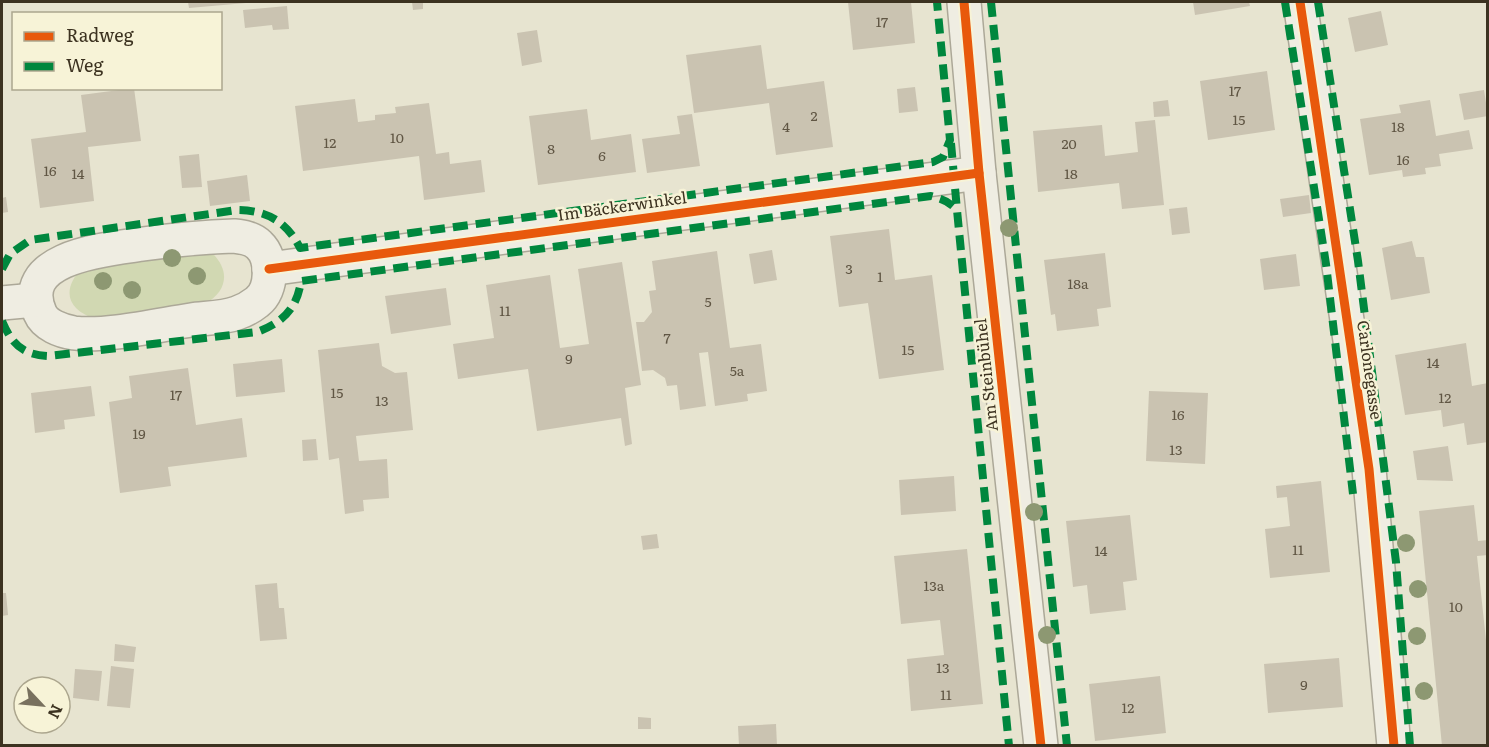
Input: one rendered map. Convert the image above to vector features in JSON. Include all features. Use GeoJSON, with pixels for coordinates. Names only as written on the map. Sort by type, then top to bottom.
{"type":"FeatureCollection","features":[{"type":"Feature","properties":{"kind":"street","name":"Am Steinbühel"},"geometry":{"type":"LineString","coordinates":[[964,2],[979,174],[1041,746]]}},
{"type":"Feature","properties":{"kind":"street","name":"Carlonegasse"},"geometry":{"type":"LineString","coordinates":[[1300,2],[1369,469],[1394,746]]}},
{"type":"Feature","properties":{"kind":"street","name":"Im Bäckerwinkel"},"geometry":{"type":"LineString","coordinates":[[269,269],[979,174]]}},
{"type":"Feature","properties":{"kind":"street"},"geometry":{"type":"LineString","coordinates":[[234,236],[249,238],[258,244],[266,253],[269,269],[268,285],[258,302],[236,313],[97,333],[73,333],[56,328],[41,316],[35,300],[43,275],[63,260],[88,251],[199,237],[234,236]]}},
{"type":"Feature","properties":{"kind":"street"},"geometry":{"type":"LineString","coordinates":[[2,303],[35,300]]}},
{"type":"Feature","properties":{"kind":"green space"},"geometry":{"type":"Polygon","coordinates":[[[210,251],[221,265],[224,279],[219,292],[205,304],[96,319],[79,310],[70,298],[71,284],[82,268],[210,251]]]}},
{"type":"Feature","properties":{"kind":"building"},"geometry":{"type":"Polygon","coordinates":[[[188,2],[246,2],[246,3],[189,8],[188,2]]]}},
{"type":"Feature","properties":{"kind":"building"},"geometry":{"type":"Polygon","coordinates":[[[412,2],[423,2],[423,9],[413,10],[412,2]]]}},
{"type":"Feature","properties":{"kind":"building"},"geometry":{"type":"Polygon","coordinates":[[[848,2],[911,2],[915,43],[853,50],[848,2]]]}},
{"type":"Feature","properties":{"kind":"building"},"geometry":{"type":"Polygon","coordinates":[[[1193,2],[1249,2],[1250,6],[1195,15],[1193,2]]]}},
{"type":"Feature","properties":{"kind":"building"},"geometry":{"type":"Polygon","coordinates":[[[287,6],[289,29],[273,30],[272,25],[245,28],[243,10],[287,6]]]}},
{"type":"Feature","properties":{"kind":"building"},"geometry":{"type":"Polygon","coordinates":[[[1381,11],[1388,45],[1355,52],[1348,18],[1381,11]]]}},
{"type":"Feature","properties":{"kind":"building"},"geometry":{"type":"Polygon","coordinates":[[[537,30],[542,62],[522,66],[517,33],[537,30]]]}},
{"type":"Feature","properties":{"kind":"building"},"geometry":{"type":"Polygon","coordinates":[[[761,45],[767,89],[824,81],[833,147],[776,155],[769,103],[694,113],[686,55],[761,45]]]}},
{"type":"Feature","properties":{"kind":"building"},"geometry":{"type":"Polygon","coordinates":[[[1267,71],[1275,130],[1208,140],[1200,81],[1267,71]]]}},
{"type":"Feature","properties":{"kind":"building"},"geometry":{"type":"Polygon","coordinates":[[[915,87],[918,111],[899,113],[897,89],[915,87]]]}},
{"type":"Feature","properties":{"kind":"building"},"geometry":{"type":"Polygon","coordinates":[[[134,90],[141,141],[88,147],[94,201],[40,208],[31,139],[86,132],[81,95],[134,90]]]}},
{"type":"Feature","properties":{"kind":"building"},"geometry":{"type":"Polygon","coordinates":[[[1484,90],[1488,116],[1464,120],[1459,94],[1484,90]]]}},
{"type":"Feature","properties":{"kind":"building"},"geometry":{"type":"Polygon","coordinates":[[[355,99],[358,122],[375,120],[375,115],[396,113],[395,107],[429,103],[436,154],[449,152],[450,164],[481,160],[485,192],[424,200],[419,156],[303,171],[295,106],[355,99]]]}},
{"type":"Feature","properties":{"kind":"building"},"geometry":{"type":"Polygon","coordinates":[[[1168,100],[1170,116],[1154,117],[1153,102],[1168,100]]]}},
{"type":"Feature","properties":{"kind":"building"},"geometry":{"type":"Polygon","coordinates":[[[1430,100],[1436,136],[1469,130],[1473,149],[1439,154],[1441,166],[1425,168],[1426,174],[1403,177],[1402,170],[1369,175],[1360,119],[1401,113],[1399,105],[1430,100]]]}},
{"type":"Feature","properties":{"kind":"building"},"geometry":{"type":"Polygon","coordinates":[[[587,109],[591,140],[631,134],[636,172],[538,185],[529,116],[587,109]]]}},
{"type":"Feature","properties":{"kind":"building"},"geometry":{"type":"Polygon","coordinates":[[[692,114],[700,166],[647,173],[642,139],[680,134],[677,116],[692,114]]]}},
{"type":"Feature","properties":{"kind":"building"},"geometry":{"type":"Polygon","coordinates":[[[1155,120],[1164,205],[1122,209],[1119,183],[1038,192],[1033,131],[1102,125],[1105,156],[1138,152],[1135,122],[1155,120]]]}},
{"type":"Feature","properties":{"kind":"building"},"geometry":{"type":"Polygon","coordinates":[[[199,154],[202,187],[182,188],[179,156],[199,154]]]}},
{"type":"Feature","properties":{"kind":"building"},"geometry":{"type":"Polygon","coordinates":[[[247,175],[250,201],[210,206],[207,181],[247,175]]]}},
{"type":"Feature","properties":{"kind":"building"},"geometry":{"type":"Polygon","coordinates":[[[1309,195],[1311,213],[1283,217],[1280,199],[1309,195]]]}},
{"type":"Feature","properties":{"kind":"building"},"geometry":{"type":"Polygon","coordinates":[[[6,197],[8,212],[2,213],[2,198],[6,197]]]}},
{"type":"Feature","properties":{"kind":"building"},"geometry":{"type":"Polygon","coordinates":[[[1187,207],[1190,233],[1172,235],[1169,209],[1187,207]]]}},
{"type":"Feature","properties":{"kind":"building"},"geometry":{"type":"Polygon","coordinates":[[[889,229],[895,280],[932,275],[944,370],[879,379],[868,303],[839,307],[830,236],[889,229]]]}},
{"type":"Feature","properties":{"kind":"building"},"geometry":{"type":"Polygon","coordinates":[[[1412,241],[1416,257],[1424,257],[1430,293],[1391,300],[1382,248],[1412,241]]]}},
{"type":"Feature","properties":{"kind":"building"},"geometry":{"type":"Polygon","coordinates":[[[772,250],[777,280],[754,284],[749,254],[772,250]]]}},
{"type":"Feature","properties":{"kind":"building"},"geometry":{"type":"Polygon","coordinates":[[[717,251],[730,348],[761,344],[767,391],[747,394],[748,401],[715,406],[708,352],[699,353],[706,406],[680,410],[677,385],[667,386],[665,378],[653,370],[642,371],[636,322],[644,322],[652,312],[649,291],[656,290],[652,261],[717,251]]]}},
{"type":"Feature","properties":{"kind":"building"},"geometry":{"type":"Polygon","coordinates":[[[1105,253],[1111,307],[1097,309],[1099,326],[1057,331],[1055,314],[1051,315],[1044,260],[1105,253]]]}},
{"type":"Feature","properties":{"kind":"building"},"geometry":{"type":"Polygon","coordinates":[[[1296,254],[1300,286],[1264,290],[1260,259],[1296,254]]]}},
{"type":"Feature","properties":{"kind":"building"},"geometry":{"type":"Polygon","coordinates":[[[622,262],[641,385],[625,388],[632,444],[625,446],[621,418],[537,431],[528,369],[458,379],[453,344],[494,338],[486,285],[550,275],[560,348],[589,344],[578,269],[622,262]]]}},
{"type":"Feature","properties":{"kind":"building"},"geometry":{"type":"Polygon","coordinates":[[[446,288],[451,325],[391,334],[385,296],[446,288]]]}},
{"type":"Feature","properties":{"kind":"building"},"geometry":{"type":"Polygon","coordinates":[[[379,343],[382,366],[395,373],[407,372],[413,430],[356,436],[359,461],[387,459],[389,498],[363,500],[364,511],[345,514],[339,458],[329,460],[318,350],[379,343]]]}},
{"type":"Feature","properties":{"kind":"building"},"geometry":{"type":"Polygon","coordinates":[[[1466,343],[1472,386],[1488,383],[1488,442],[1467,445],[1464,423],[1443,427],[1441,410],[1405,415],[1395,355],[1466,343]]]}},
{"type":"Feature","properties":{"kind":"building"},"geometry":{"type":"Polygon","coordinates":[[[282,359],[285,392],[236,397],[233,364],[282,359]]]}},
{"type":"Feature","properties":{"kind":"building"},"geometry":{"type":"Polygon","coordinates":[[[188,368],[196,425],[242,418],[247,457],[168,467],[171,486],[120,493],[109,402],[132,398],[129,376],[188,368]]]}},
{"type":"Feature","properties":{"kind":"building"},"geometry":{"type":"Polygon","coordinates":[[[91,386],[95,416],[64,420],[65,429],[35,433],[31,393],[91,386]]]}},
{"type":"Feature","properties":{"kind":"building"},"geometry":{"type":"Polygon","coordinates":[[[1149,391],[1208,393],[1205,464],[1146,461],[1149,391]]]}},
{"type":"Feature","properties":{"kind":"building"},"geometry":{"type":"Polygon","coordinates":[[[316,439],[318,460],[303,461],[302,440],[316,439]]]}},
{"type":"Feature","properties":{"kind":"building"},"geometry":{"type":"Polygon","coordinates":[[[1448,446],[1453,481],[1417,480],[1413,451],[1448,446]]]}},
{"type":"Feature","properties":{"kind":"building"},"geometry":{"type":"Polygon","coordinates":[[[954,476],[956,511],[901,515],[899,480],[954,476]]]}},
{"type":"Feature","properties":{"kind":"building"},"geometry":{"type":"Polygon","coordinates":[[[1321,481],[1330,572],[1270,578],[1265,529],[1290,526],[1287,497],[1277,498],[1276,486],[1321,481]]]}},
{"type":"Feature","properties":{"kind":"building"},"geometry":{"type":"Polygon","coordinates":[[[1474,505],[1478,541],[1488,540],[1488,555],[1477,556],[1488,659],[1488,746],[1442,746],[1419,511],[1474,505]]]}},
{"type":"Feature","properties":{"kind":"building"},"geometry":{"type":"Polygon","coordinates":[[[1130,515],[1137,580],[1123,582],[1126,610],[1090,614],[1087,585],[1073,587],[1066,521],[1130,515]]]}},
{"type":"Feature","properties":{"kind":"building"},"geometry":{"type":"Polygon","coordinates":[[[657,534],[659,548],[643,550],[641,536],[657,534]]]}},
{"type":"Feature","properties":{"kind":"building"},"geometry":{"type":"Polygon","coordinates":[[[967,549],[983,704],[911,711],[907,659],[944,655],[940,620],[901,624],[894,556],[967,549]]]}},
{"type":"Feature","properties":{"kind":"building"},"geometry":{"type":"Polygon","coordinates":[[[277,583],[279,608],[284,608],[287,639],[260,641],[255,585],[277,583]]]}},
{"type":"Feature","properties":{"kind":"building"},"geometry":{"type":"Polygon","coordinates":[[[2,593],[6,593],[8,615],[2,616],[2,593]]]}},
{"type":"Feature","properties":{"kind":"building"},"geometry":{"type":"Polygon","coordinates":[[[115,644],[136,647],[134,662],[114,661],[115,644]]]}},
{"type":"Feature","properties":{"kind":"building"},"geometry":{"type":"Polygon","coordinates":[[[1339,658],[1343,707],[1268,713],[1264,664],[1339,658]]]}},
{"type":"Feature","properties":{"kind":"building"},"geometry":{"type":"Polygon","coordinates":[[[111,666],[134,669],[130,708],[107,706],[111,666]]]}},
{"type":"Feature","properties":{"kind":"building"},"geometry":{"type":"Polygon","coordinates":[[[75,669],[102,671],[99,701],[73,698],[75,669]]]}},
{"type":"Feature","properties":{"kind":"building"},"geometry":{"type":"Polygon","coordinates":[[[1160,676],[1166,733],[1095,741],[1089,684],[1160,676]]]}},
{"type":"Feature","properties":{"kind":"building"},"geometry":{"type":"Polygon","coordinates":[[[638,717],[651,718],[651,729],[638,729],[638,717]]]}},
{"type":"Feature","properties":{"kind":"building"},"geometry":{"type":"Polygon","coordinates":[[[776,724],[777,746],[739,746],[738,726],[776,724]]]}},
{"type":"Feature","properties":{"kind":"marked path"},"geometry":{"type":"LineString","coordinates":[[2,269],[10,254],[30,240],[237,210],[258,212],[275,219],[289,231],[300,248],[933,162],[943,157],[950,140],[937,2]]}},
{"type":"Feature","properties":{"kind":"marked path"},"geometry":{"type":"LineString","coordinates":[[991,2],[1067,746]]}},
{"type":"Feature","properties":{"kind":"marked path"},"geometry":{"type":"LineString","coordinates":[[1285,2],[1326,264],[1353,494]]}},
{"type":"Feature","properties":{"kind":"marked path"},"geometry":{"type":"LineString","coordinates":[[1318,2],[1358,261],[1396,562],[1410,746]]}},
{"type":"Feature","properties":{"kind":"marked path"},"geometry":{"type":"LineString","coordinates":[[951,143],[957,210]]}},
{"type":"Feature","properties":{"kind":"marked path"},"geometry":{"type":"LineString","coordinates":[[2,321],[19,347],[25,351],[49,356],[257,332],[274,324],[287,314],[296,300],[301,281],[931,196],[942,199],[957,210],[1009,746]]}},
{"type":"Feature","properties":{"kind":"cycle path"},"geometry":{"type":"LineString","coordinates":[[964,2],[979,173],[1041,746]]}},
{"type":"Feature","properties":{"kind":"cycle path"},"geometry":{"type":"LineString","coordinates":[[1300,2],[1369,469],[1394,746]]}},
{"type":"Feature","properties":{"kind":"cycle path"},"geometry":{"type":"LineString","coordinates":[[269,269],[979,173]]}}]}
